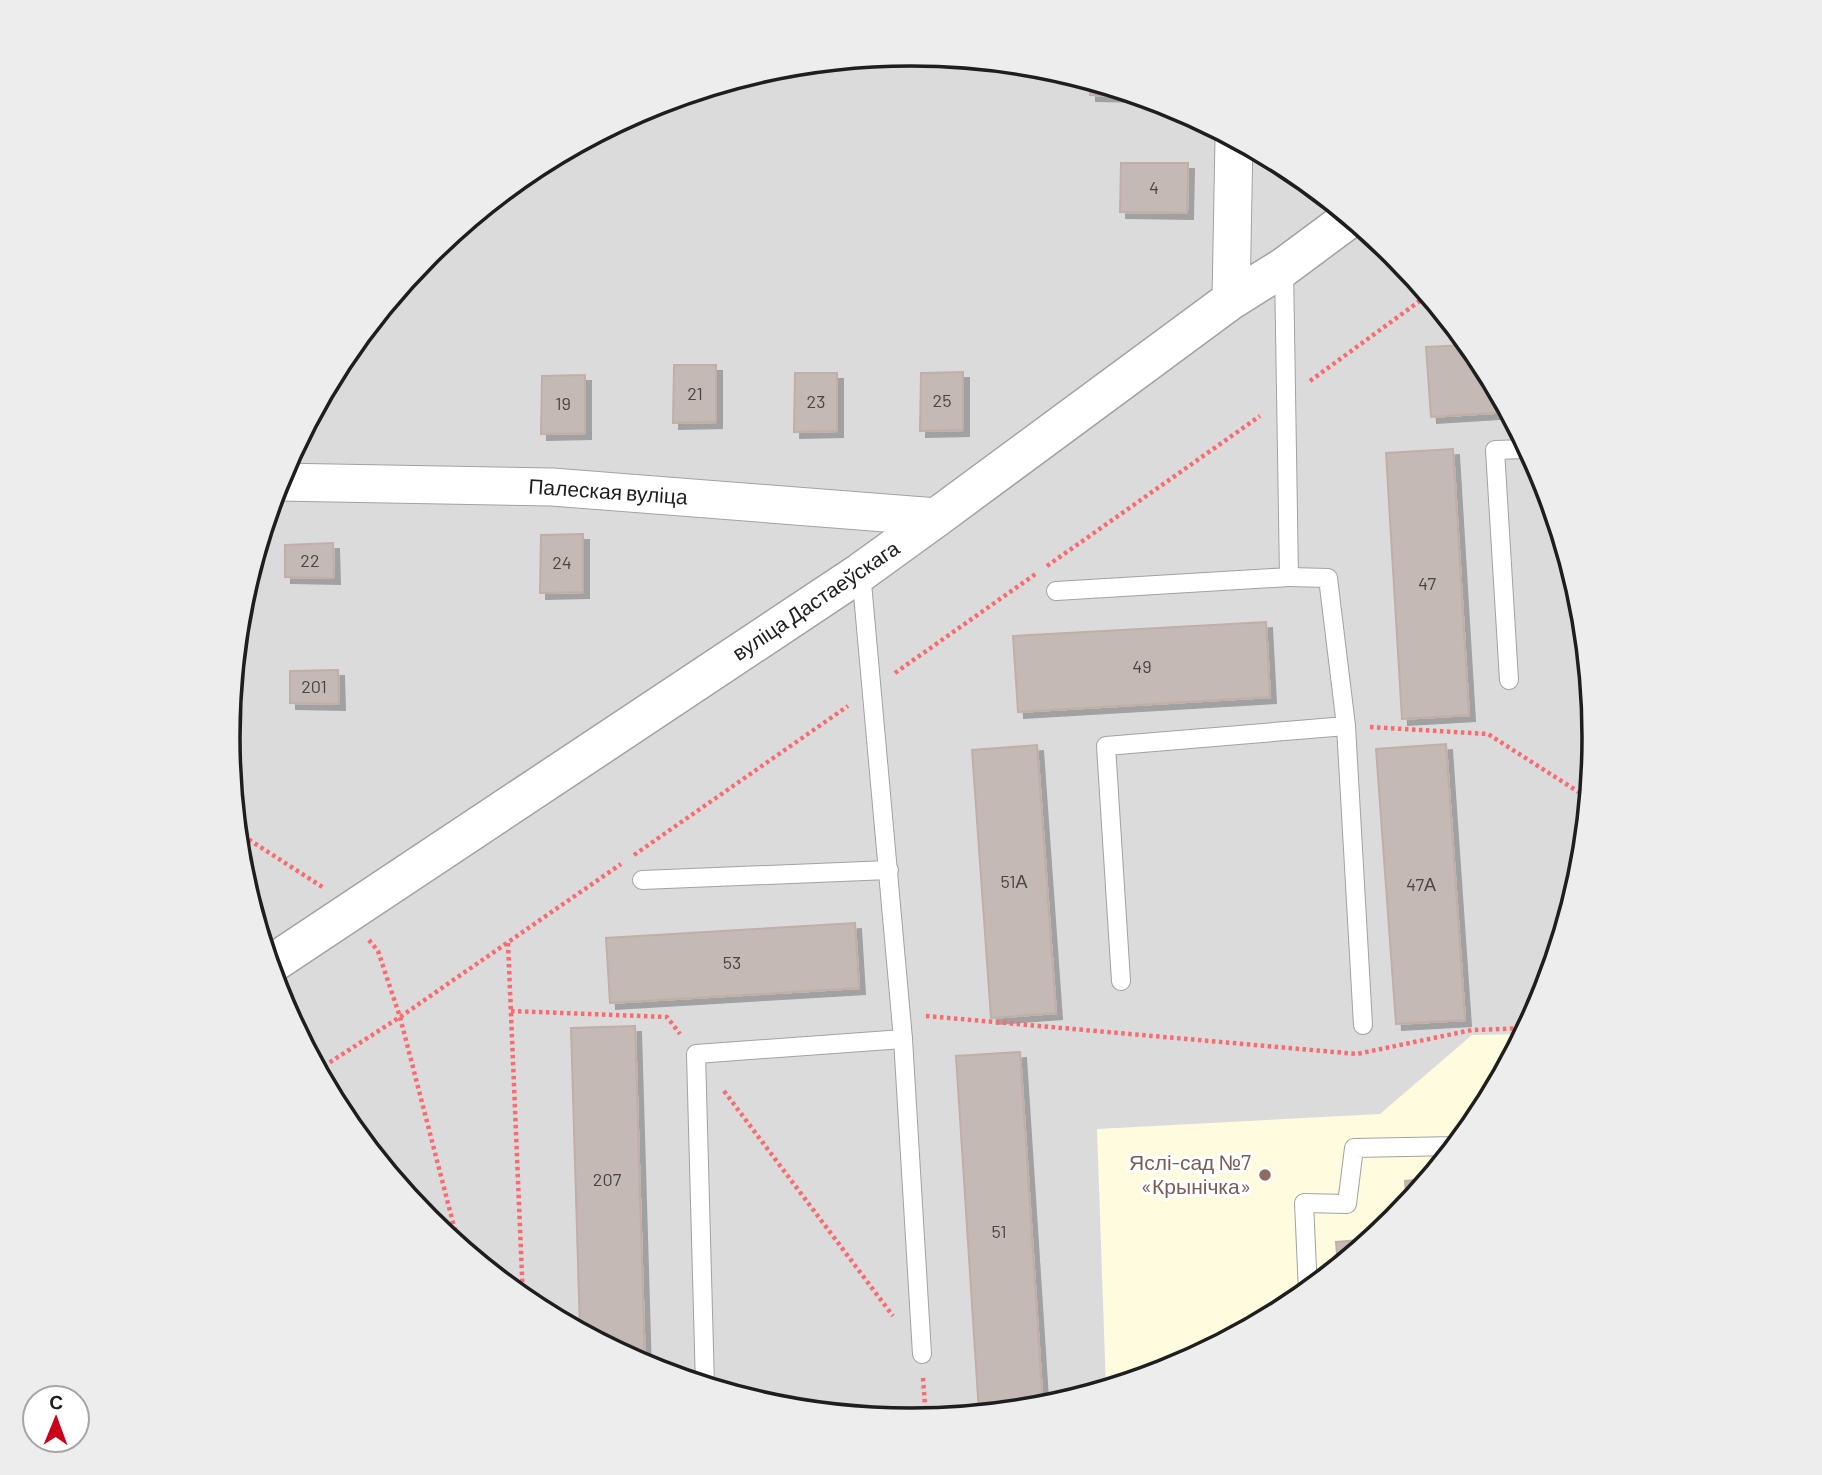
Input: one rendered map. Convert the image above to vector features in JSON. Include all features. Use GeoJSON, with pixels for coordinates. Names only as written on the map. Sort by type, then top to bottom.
{"type":"FeatureCollection","features":[{"type":"Feature","properties":{"kind":"street"},"geometry":{"type":"LineString","coordinates":[[1231,300],[1234,150]]}},
{"type":"Feature","properties":{"kind":"street","name":"вуліца Дастаеўскага"},"geometry":{"type":"LineString","coordinates":[[278,959],[861,572],[1231,300],[1284,267],[1342,224]]}},
{"type":"Feature","properties":{"kind":"street","name":"Палеская вуліца"},"geometry":{"type":"LineString","coordinates":[[291,482],[552,487],[937,517]]}},
{"type":"Feature","properties":{"kind":"lane"},"geometry":{"type":"LineString","coordinates":[[1284,267],[1289,577]]}},
{"type":"Feature","properties":{"kind":"lane"},"geometry":{"type":"LineString","coordinates":[[1510,680],[1495,450],[1517,449]]}},
{"type":"Feature","properties":{"kind":"lane"},"geometry":{"type":"LineString","coordinates":[[861,572],[903,1039],[922,1354]]}},
{"type":"Feature","properties":{"kind":"lane"},"geometry":{"type":"LineString","coordinates":[[1056,592],[1289,577],[1328,578],[1346,726],[1363,1025]]}},
{"type":"Feature","properties":{"kind":"lane"},"geometry":{"type":"LineString","coordinates":[[1121,981],[1106,747],[1346,726]]}},
{"type":"Feature","properties":{"kind":"lane"},"geometry":{"type":"LineString","coordinates":[[642,880],[888,870]]}},
{"type":"Feature","properties":{"kind":"lane"},"geometry":{"type":"LineString","coordinates":[[705,1376],[696,1054],[903,1039]]}},
{"type":"Feature","properties":{"kind":"lane"},"geometry":{"type":"LineString","coordinates":[[1307,1278],[1304,1203],[1346,1204],[1354,1149],[1443,1146]]}},
{"type":"Feature","properties":{"kind":"path"},"geometry":{"type":"LineString","coordinates":[[1346,726],[1488,734],[1580,793]]}},
{"type":"Feature","properties":{"kind":"path"},"geometry":{"type":"LineString","coordinates":[[508,942],[522,1284]]}},
{"type":"Feature","properties":{"kind":"path"},"geometry":{"type":"LineString","coordinates":[[511,1011],[667,1017],[922,1354],[925,1408]]}},
{"type":"Feature","properties":{"kind":"path"},"geometry":{"type":"LineString","coordinates":[[901,1014],[1357,1054],[1472,1030],[1516,1028]]}},
{"type":"Feature","properties":{"kind":"path"},"geometry":{"type":"LineString","coordinates":[[400,1017],[454,1228]]}},
{"type":"Feature","properties":{"kind":"shaded area"},"geometry":{"type":"Polygon","coordinates":[[[911,66],[999,72],[1085,89],[1127,102],[1208,136],[1246,156],[1319,205],[1353,233],[1415,295],[1443,329],[1469,365],[1513,441],[1531,481],[1559,564],[1569,607],[1581,694],[1581,781],[1576,825],[1559,911],[1546,953],[1513,1034],[1492,1073],[1469,1110],[1415,1180],[1353,1242],[1319,1270],[1246,1319],[1208,1339],[1127,1373],[1085,1386],[999,1403],[955,1407],[867,1407],[823,1403],[737,1386],[695,1373],[614,1339],[575,1319],[503,1270],[469,1242],[407,1180],[379,1146],[353,1110],[309,1034],[291,994],[263,911],[253,868],[241,781],[241,694],[246,650],[263,564],[276,522],[309,441],[330,402],[353,365],[407,295],[469,233],[503,205],[576,156],[614,136],[695,102],[737,89],[823,72],[867,68],[911,66]]]}},
{"type":"Feature","properties":{"kind":"shaded area","name":"Яслі-сад №7 «Крынічка»"},"geometry":{"type":"Polygon","coordinates":[[[1513,1034],[1469,1110],[1415,1180],[1385,1212],[1319,1270],[1246,1319],[1168,1357],[1106,1380],[1097,1129],[1380,1114],[1472,1035],[1513,1034]]]}},
{"type":"Feature","properties":{"kind":"building"},"geometry":{"type":"Polygon","coordinates":[[[1090,91],[1105,95],[1090,95],[1090,91]]]}},
{"type":"Feature","properties":{"kind":"building"},"geometry":{"type":"Polygon","coordinates":[[[1121,163],[1188,163],[1187,213],[1120,212],[1121,163]]]}},
{"type":"Feature","properties":{"kind":"building"},"geometry":{"type":"Polygon","coordinates":[[[1455,346],[1498,413],[1431,417],[1426,347],[1455,346]]]}},
{"type":"Feature","properties":{"kind":"building"},"geometry":{"type":"Polygon","coordinates":[[[674,365],[716,365],[716,422],[673,423],[674,365]]]}},
{"type":"Feature","properties":{"kind":"building"},"geometry":{"type":"Polygon","coordinates":[[[963,372],[963,430],[920,431],[921,373],[963,372]]]}},
{"type":"Feature","properties":{"kind":"building"},"geometry":{"type":"Polygon","coordinates":[[[795,373],[837,373],[837,431],[794,432],[795,373]]]}},
{"type":"Feature","properties":{"kind":"building"},"geometry":{"type":"Polygon","coordinates":[[[585,375],[585,433],[541,434],[542,376],[585,375]]]}},
{"type":"Feature","properties":{"kind":"building"},"geometry":{"type":"Polygon","coordinates":[[[1453,449],[1469,715],[1402,719],[1386,453],[1453,449]]]}},
{"type":"Feature","properties":{"kind":"building"},"geometry":{"type":"Polygon","coordinates":[[[583,534],[583,592],[540,593],[541,535],[583,534]]]}},
{"type":"Feature","properties":{"kind":"building"},"geometry":{"type":"Polygon","coordinates":[[[333,543],[334,578],[285,577],[285,545],[333,543]]]}},
{"type":"Feature","properties":{"kind":"building"},"geometry":{"type":"Polygon","coordinates":[[[1266,622],[1270,697],[1018,712],[1013,636],[1266,622]]]}},
{"type":"Feature","properties":{"kind":"building"},"geometry":{"type":"Polygon","coordinates":[[[338,670],[339,704],[290,703],[290,671],[338,670]]]}},
{"type":"Feature","properties":{"kind":"building"},"geometry":{"type":"Polygon","coordinates":[[[1446,744],[1465,1020],[1396,1024],[1376,749],[1446,744]]]}},
{"type":"Feature","properties":{"kind":"building"},"geometry":{"type":"Polygon","coordinates":[[[1037,745],[1056,1013],[991,1018],[972,750],[1037,745]]]}},
{"type":"Feature","properties":{"kind":"building"},"geometry":{"type":"Polygon","coordinates":[[[855,923],[859,988],[610,1003],[606,938],[855,923]]]}},
{"type":"Feature","properties":{"kind":"building"},"geometry":{"type":"Polygon","coordinates":[[[635,1026],[645,1353],[580,1321],[571,1028],[635,1026]]]}},
{"type":"Feature","properties":{"kind":"building"},"geometry":{"type":"Polygon","coordinates":[[[1020,1052],[1042,1396],[978,1405],[956,1056],[1020,1052]]]}},
{"type":"Feature","properties":{"kind":"building"},"geometry":{"type":"Polygon","coordinates":[[[1415,1180],[1406,1190],[1405,1181],[1415,1180]]]}},
{"type":"Feature","properties":{"kind":"building"},"geometry":{"type":"Polygon","coordinates":[[[1355,1240],[1337,1255],[1336,1242],[1355,1240]]]}},
{"type":"Feature","properties":{"kind":"place","name":"Яслі-сад №7 «Крынічка»"},"geometry":{"type":"Point","coordinates":[1265,1175]}}]}
